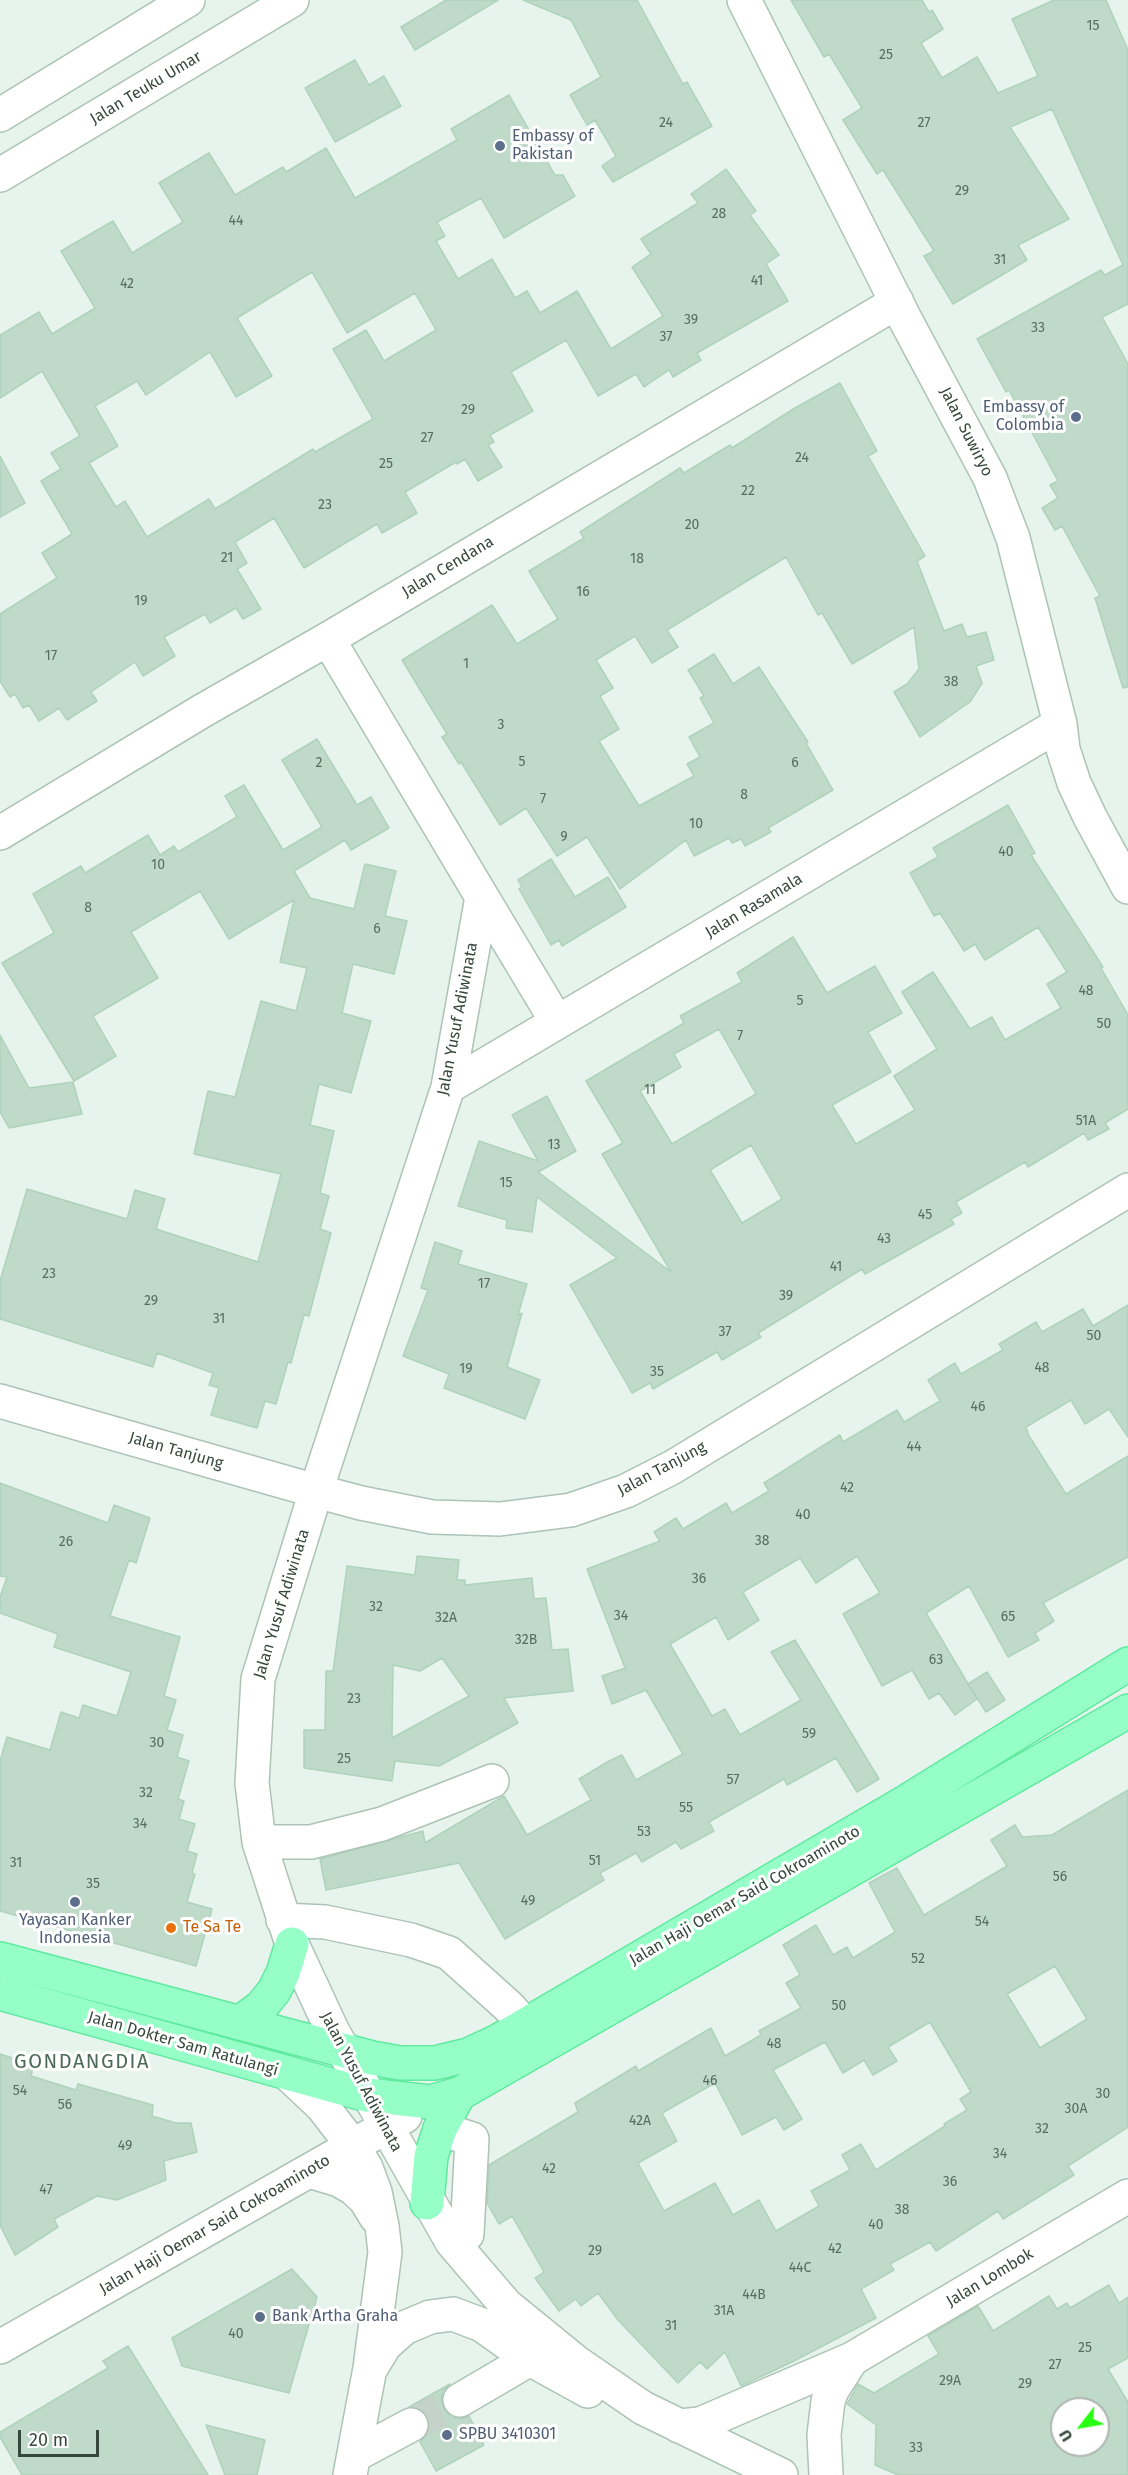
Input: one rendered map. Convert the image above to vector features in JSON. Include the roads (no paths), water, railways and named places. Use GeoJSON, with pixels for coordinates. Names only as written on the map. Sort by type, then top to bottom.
{"type":"FeatureCollection","features":[{"type":"Feature","properties":{"kind":"main road","name":"Jalan Haji Oemar Said Cokroaminoto"},"geometry":{"type":"LineString","coordinates":[[342,2052],[400,2063],[435,2063],[468,2055],[525,2025],[904,1803],[1128,1664]]}},
{"type":"Feature","properties":{"kind":"main road","name":"Jalan Haji Oemar Said Cokroaminoto"},"geometry":{"type":"LineString","coordinates":[[443,2108],[1128,1711]]}},
{"type":"Feature","properties":{"kind":"main road"},"geometry":{"type":"LineString","coordinates":[[239,2023],[261,2007],[274,1991],[283,1973],[287,1932]]}},
{"type":"Feature","properties":{"kind":"main road","name":"Jalan Dokter Sam Ratulangi"},"geometry":{"type":"LineString","coordinates":[[0,1959],[342,2052]]}},
{"type":"Feature","properties":{"kind":"main road","name":"Jalan Dokter Sam Ratulangi"},"geometry":{"type":"LineString","coordinates":[[0,1993],[367,2095]]}},
{"type":"Feature","properties":{"kind":"main road"},"geometry":{"type":"LineString","coordinates":[[367,2095],[443,2108],[431,2156],[427,2203]]}},
{"type":"Feature","properties":{"kind":"street"},"geometry":{"type":"LineString","coordinates":[[33,156],[2,114],[188,0]]}},
{"type":"Feature","properties":{"kind":"street","name":"Jalan Teuku Umar"},"geometry":{"type":"LineString","coordinates":[[0,175],[291,0]]}},
{"type":"Feature","properties":{"kind":"street","name":"Jalan Suwiryo"},"geometry":{"type":"LineString","coordinates":[[744,0],[897,302],[990,478],[1012,538],[1060,724],[1063,749],[1074,783],[1128,887]]}},
{"type":"Feature","properties":{"kind":"street","name":"Jalan Cendana"},"geometry":{"type":"LineString","coordinates":[[0,833],[202,711],[328,639],[897,302]]}},
{"type":"Feature","properties":{"kind":"street","name":"Jalan Yusuf Adiwinata"},"geometry":{"type":"LineString","coordinates":[[328,639],[557,1022]]}},
{"type":"Feature","properties":{"kind":"street","name":"Jalan Rasamala"},"geometry":{"type":"LineString","coordinates":[[448,1087],[1060,724]]}},
{"type":"Feature","properties":{"kind":"street","name":"Jalan Yusuf Adiwinata"},"geometry":{"type":"LineString","coordinates":[[482,897],[448,1087],[316,1491],[258,1679],[252,1783],[259,1842],[287,1932],[342,2052],[427,2203],[452,2242],[506,2305],[576,2362],[643,2408],[781,2475]]}},
{"type":"Feature","properties":{"kind":"street","name":"Jalan Tanjung"},"geometry":{"type":"LineString","coordinates":[[0,1401],[316,1491],[432,1517],[500,1519],[571,1510],[626,1491],[673,1467],[1128,1190]]}},
{"type":"Feature","properties":{"kind":"street"},"geometry":{"type":"LineString","coordinates":[[259,1842],[311,1842],[372,1827],[492,1781]]}},
{"type":"Feature","properties":{"kind":"street"},"geometry":{"type":"LineString","coordinates":[[287,1932],[325,1922],[411,1940],[449,1953],[509,2007],[525,2025]]}},
{"type":"Feature","properties":{"kind":"street"},"geometry":{"type":"LineString","coordinates":[[287,2073],[322,2106],[353,2146],[366,2168],[375,2192],[382,2226],[385,2252],[370,2368],[352,2465]]}},
{"type":"Feature","properties":{"kind":"street"},"geometry":{"type":"LineString","coordinates":[[443,2108],[472,2139],[467,2234],[452,2242]]}},
{"type":"Feature","properties":{"kind":"street","name":"Jalan Haji Oemar Said Cokroaminoto"},"geometry":{"type":"LineString","coordinates":[[0,2348],[385,2128],[443,2108]]}},
{"type":"Feature","properties":{"kind":"street"},"geometry":{"type":"LineString","coordinates":[[309,2171],[339,2180],[353,2188],[364,2199],[382,2226]]}},
{"type":"Feature","properties":{"kind":"street","name":"Jalan Lombok"},"geometry":{"type":"LineString","coordinates":[[679,2426],[700,2424],[852,2359],[1128,2196]]}},
{"type":"Feature","properties":{"kind":"street"},"geometry":{"type":"LineString","coordinates":[[370,2368],[385,2345],[404,2328],[430,2317],[453,2314],[482,2325],[530,2359],[614,2403],[643,2408]]}},
{"type":"Feature","properties":{"kind":"street"},"geometry":{"type":"LineString","coordinates":[[460,2400],[530,2359]]}},
{"type":"Feature","properties":{"kind":"street","name":"Jalan Lombok"},"geometry":{"type":"LineString","coordinates":[[826,2475],[824,2444],[828,2401],[832,2390],[852,2359]]}},
{"type":"Feature","properties":{"kind":"street"},"geometry":{"type":"LineString","coordinates":[[352,2465],[411,2425]]}},
{"type":"Feature","properties":{"kind":"tunnel"},"geometry":{"type":"LineString","coordinates":[[411,2425],[460,2400]]}},
{"type":"Feature","properties":{"kind":"place","name":"Embassy of Pakistan"},"geometry":{"type":"Point","coordinates":[500,146]}},
{"type":"Feature","properties":{"kind":"place","name":"Embassy of Colombia"},"geometry":{"type":"Point","coordinates":[1076,417]}},
{"type":"Feature","properties":{"kind":"place","name":"Yayasan Kanker Indonesia"},"geometry":{"type":"Point","coordinates":[75,1902]}},
{"type":"Feature","properties":{"kind":"place","name":"Te Sa Te"},"geometry":{"type":"Point","coordinates":[171,1928]}},
{"type":"Feature","properties":{"kind":"place","name":"Bank Artha Graha"},"geometry":{"type":"Point","coordinates":[260,2317]}},
{"type":"Feature","properties":{"kind":"place","name":"SPBU 3410301"},"geometry":{"type":"Point","coordinates":[447,2435]}},
{"type":"Feature","properties":{"kind":"district","name":"GONDANGDIA"},"geometry":{"type":"Point","coordinates":[82,2062]}}]}
